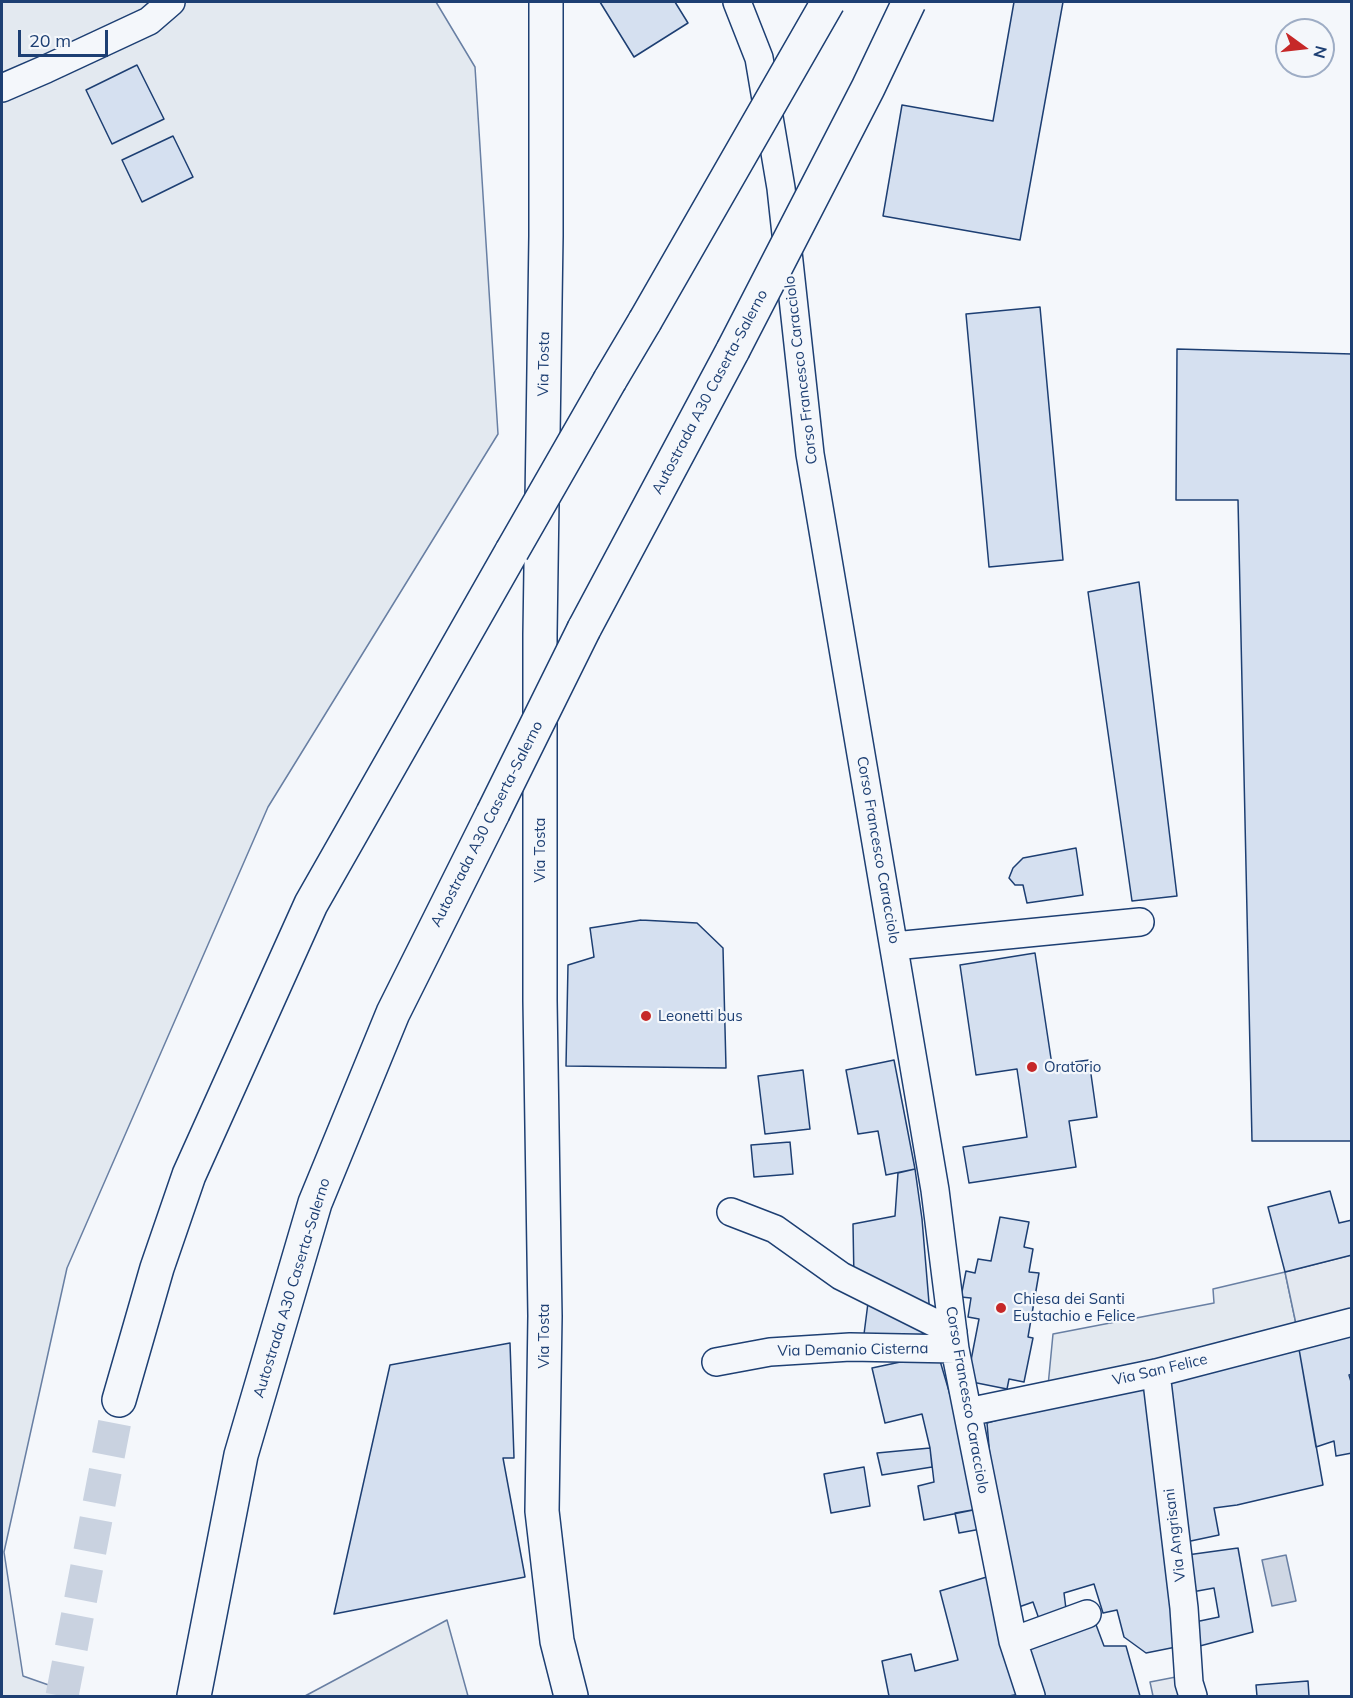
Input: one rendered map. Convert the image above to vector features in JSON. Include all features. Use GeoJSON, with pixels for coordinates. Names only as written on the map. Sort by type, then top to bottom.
{"type":"FeatureCollection","features":[{"type":"Feature","properties":{"kind":"main road","name":"Via Tosta"},"geometry":{"type":"LineString","coordinates":[[546,2],[546,236],[540,669],[540,1000],[545,1316],[542,1511],[557,1641],[571,1696]]}},
{"type":"Feature","properties":{"kind":"main road"},"geometry":{"type":"LineString","coordinates":[[119,1400],[157,1268],[189,1175],[307,914],[512,550],[828,2]]}},
{"type":"Feature","properties":{"kind":"main road","name":"Autostrada A30 Caserta-Salerno"},"geometry":{"type":"LineString","coordinates":[[194,1696],[241,1455],[315,1203],[393,1013],[584,629],[733,350],[868,88],[909,2]]}},
{"type":"Feature","properties":{"kind":"street"},"geometry":{"type":"LineString","coordinates":[[2,88],[149,21],[171,2]]}},
{"type":"Feature","properties":{"kind":"street","name":"Corso Francesco Caracciolo"},"geometry":{"type":"LineString","coordinates":[[737,2],[759,58],[781,189],[810,454],[935,1190],[954,1341],[1013,1641],[1031,1696]]}},
{"type":"Feature","properties":{"kind":"street"},"geometry":{"type":"LineString","coordinates":[[894,946],[1140,922]]}},
{"type":"Feature","properties":{"kind":"street"},"geometry":{"type":"LineString","coordinates":[[731,1212],[775,1229],[841,1276],[954,1341]]}},
{"type":"Feature","properties":{"kind":"street","name":"Via San Felice"},"geometry":{"type":"LineString","coordinates":[[968,1412],[1156,1372],[1352,1322]]}},
{"type":"Feature","properties":{"kind":"street","name":"Via Demanio Cisterna"},"geometry":{"type":"LineString","coordinates":[[716,1362],[770,1352],[954,1341]]}},
{"type":"Feature","properties":{"kind":"street","name":"Via Angrisani"},"geometry":{"type":"LineString","coordinates":[[1156,1372],[1184,1608],[1191,1690]]}},
{"type":"Feature","properties":{"kind":"street"},"geometry":{"type":"LineString","coordinates":[[1013,1641],[1087,1614]]}},
{"type":"Feature","properties":{"kind":"shaded area"},"geometry":{"type":"Polygon","coordinates":[[[2,2],[436,2],[475,67],[498,434],[268,807],[67,1268],[4,1552],[23,1676],[80,1696],[2,1696],[2,2]]]}},
{"type":"Feature","properties":{"kind":"shaded area"},"geometry":{"type":"Polygon","coordinates":[[[1351,1255],[1351,1313],[1296,1324],[1285,1272],[1351,1255]]]}},
{"type":"Feature","properties":{"kind":"shaded area"},"geometry":{"type":"Polygon","coordinates":[[[1285,1272],[1296,1324],[1048,1386],[1053,1334],[1214,1303],[1213,1289],[1285,1272]]]}},
{"type":"Feature","properties":{"kind":"shaded area"},"geometry":{"type":"Polygon","coordinates":[[[1286,1555],[1296,1601],[1272,1606],[1262,1560],[1286,1555]]]}},
{"type":"Feature","properties":{"kind":"shaded area"},"geometry":{"type":"Polygon","coordinates":[[[447,1620],[468,1696],[305,1696],[447,1620]]]}},
{"type":"Feature","properties":{"kind":"shaded area"},"geometry":{"type":"Polygon","coordinates":[[[1181,1676],[1186,1696],[1153,1696],[1150,1682],[1181,1676]]]}},
{"type":"Feature","properties":{"kind":"building"},"geometry":{"type":"Polygon","coordinates":[[[600,2],[675,2],[688,23],[634,57],[600,2]]]}},
{"type":"Feature","properties":{"kind":"building"},"geometry":{"type":"Polygon","coordinates":[[[1014,2],[1063,2],[1020,240],[883,216],[902,105],[993,121],[1014,2]]]}},
{"type":"Feature","properties":{"kind":"building"},"geometry":{"type":"Polygon","coordinates":[[[137,65],[164,119],[112,144],[86,90],[137,65]]]}},
{"type":"Feature","properties":{"kind":"building"},"geometry":{"type":"Polygon","coordinates":[[[173,136],[193,177],[142,202],[122,160],[173,136]]]}},
{"type":"Feature","properties":{"kind":"building"},"geometry":{"type":"Polygon","coordinates":[[[1040,307],[1063,560],[989,567],[966,314],[1040,307]]]}},
{"type":"Feature","properties":{"kind":"building"},"geometry":{"type":"Polygon","coordinates":[[[1177,349],[1352,354],[1352,1141],[1252,1141],[1238,500],[1176,500],[1177,349]]]}},
{"type":"Feature","properties":{"kind":"building"},"geometry":{"type":"Polygon","coordinates":[[[1139,582],[1177,896],[1132,901],[1088,592],[1139,582]]]}},
{"type":"Feature","properties":{"kind":"building"},"geometry":{"type":"Polygon","coordinates":[[[1076,848],[1083,895],[1027,903],[1023,885],[1015,885],[1009,878],[1013,868],[1023,858],[1076,848]]]}},
{"type":"Feature","properties":{"kind":"building","name":"Leonetti bus"},"geometry":{"type":"Polygon","coordinates":[[[641,920],[697,923],[723,948],[726,1068],[566,1066],[568,965],[594,957],[590,928],[641,920]]]}},
{"type":"Feature","properties":{"kind":"building","name":"Oratorio"},"geometry":{"type":"Polygon","coordinates":[[[1035,953],[1052,1065],[1089,1060],[1097,1117],[1069,1121],[1076,1167],[969,1183],[963,1147],[1027,1137],[1017,1069],[976,1075],[960,965],[1035,953]]]}},
{"type":"Feature","properties":{"kind":"building"},"geometry":{"type":"Polygon","coordinates":[[[894,1060],[915,1169],[886,1175],[878,1131],[858,1134],[846,1070],[894,1060]]]}},
{"type":"Feature","properties":{"kind":"building"},"geometry":{"type":"Polygon","coordinates":[[[803,1070],[810,1129],[765,1134],[758,1076],[803,1070]]]}},
{"type":"Feature","properties":{"kind":"building"},"geometry":{"type":"Polygon","coordinates":[[[790,1142],[793,1174],[754,1177],[751,1145],[790,1142]]]}},
{"type":"Feature","properties":{"kind":"building"},"geometry":{"type":"Polygon","coordinates":[[[915,1169],[922,1219],[930,1315],[854,1280],[853,1224],[895,1216],[898,1173],[915,1169]]]}},
{"type":"Feature","properties":{"kind":"building"},"geometry":{"type":"Polygon","coordinates":[[[1330,1191],[1339,1223],[1352,1220],[1352,1255],[1285,1272],[1268,1207],[1330,1191]]]}},
{"type":"Feature","properties":{"kind":"building","name":"Chiesa dei Santi Eustachio e Felice"},"geometry":{"type":"Polygon","coordinates":[[[1000,1217],[1029,1222],[1024,1247],[1033,1249],[1029,1272],[1039,1273],[1028,1337],[1033,1338],[1024,1382],[1009,1379],[1007,1389],[967,1381],[979,1319],[968,1317],[971,1298],[961,1297],[966,1271],[975,1273],[978,1259],[991,1261],[1000,1217]]]}},
{"type":"Feature","properties":{"kind":"building"},"geometry":{"type":"Polygon","coordinates":[[[869,1295],[930,1327],[933,1344],[863,1342],[869,1295]]]}},
{"type":"Feature","properties":{"kind":"building"},"geometry":{"type":"Polygon","coordinates":[[[1352,1335],[1352,1374],[1349,1375],[1352,1385],[1352,1453],[1336,1456],[1334,1441],[1316,1447],[1299,1349],[1352,1335]]]}},
{"type":"Feature","properties":{"kind":"building"},"geometry":{"type":"Polygon","coordinates":[[[510,1343],[514,1458],[503,1458],[525,1577],[334,1614],[390,1365],[510,1343]]]}},
{"type":"Feature","properties":{"kind":"building"},"geometry":{"type":"Polygon","coordinates":[[[1299,1349],[1323,1485],[1237,1505],[1214,1508],[1219,1535],[1186,1542],[1165,1381],[1299,1349]]]}},
{"type":"Feature","properties":{"kind":"building"},"geometry":{"type":"Polygon","coordinates":[[[938,1354],[961,1432],[978,1509],[924,1520],[918,1486],[934,1482],[930,1448],[922,1414],[885,1423],[872,1368],[938,1354]]]}},
{"type":"Feature","properties":{"kind":"building"},"geometry":{"type":"Polygon","coordinates":[[[1148,1388],[1176,1647],[1146,1653],[1124,1637],[1117,1610],[1103,1613],[1094,1584],[1064,1593],[1066,1609],[1039,1619],[1033,1602],[1016,1608],[994,1506],[987,1423],[1059,1402],[1148,1388]]]}},
{"type":"Feature","properties":{"kind":"building"},"geometry":{"type":"Polygon","coordinates":[[[930,1448],[932,1467],[882,1475],[877,1453],[930,1448]]]}},
{"type":"Feature","properties":{"kind":"building"},"geometry":{"type":"Polygon","coordinates":[[[864,1467],[870,1506],[831,1513],[824,1474],[864,1467]]]}},
{"type":"Feature","properties":{"kind":"building"},"geometry":{"type":"Polygon","coordinates":[[[978,1509],[981,1529],[959,1533],[955,1513],[978,1509]]]}},
{"type":"Feature","properties":{"kind":"building"},"geometry":{"type":"Polygon","coordinates":[[[1238,1548],[1253,1632],[1196,1647],[1195,1622],[1219,1617],[1214,1588],[1192,1592],[1187,1555],[1238,1548]]]}},
{"type":"Feature","properties":{"kind":"building"},"geometry":{"type":"Polygon","coordinates":[[[990,1576],[1020,1694],[1009,1696],[889,1696],[882,1661],[911,1654],[915,1671],[958,1660],[940,1591],[990,1576]]]}},
{"type":"Feature","properties":{"kind":"building"},"geometry":{"type":"Polygon","coordinates":[[[1095,1622],[1104,1646],[1126,1646],[1140,1696],[1043,1696],[1027,1643],[1095,1622]]]}},
{"type":"Feature","properties":{"kind":"building"},"geometry":{"type":"Polygon","coordinates":[[[1308,1681],[1309,1696],[1257,1696],[1256,1685],[1308,1681]]]}},
{"type":"Feature","properties":{"kind":"tunnel"},"geometry":{"type":"LineString","coordinates":[[62,1696],[119,1400]]}},
{"type":"Feature","properties":{"kind":"place","name":"Leonetti bus"},"geometry":{"type":"Point","coordinates":[646,1016]}},
{"type":"Feature","properties":{"kind":"place","name":"Oratorio"},"geometry":{"type":"Point","coordinates":[1032,1067]}},
{"type":"Feature","properties":{"kind":"place","name":"Chiesa dei Santi Eustachio e Felice"},"geometry":{"type":"Point","coordinates":[1001,1308]}}]}
